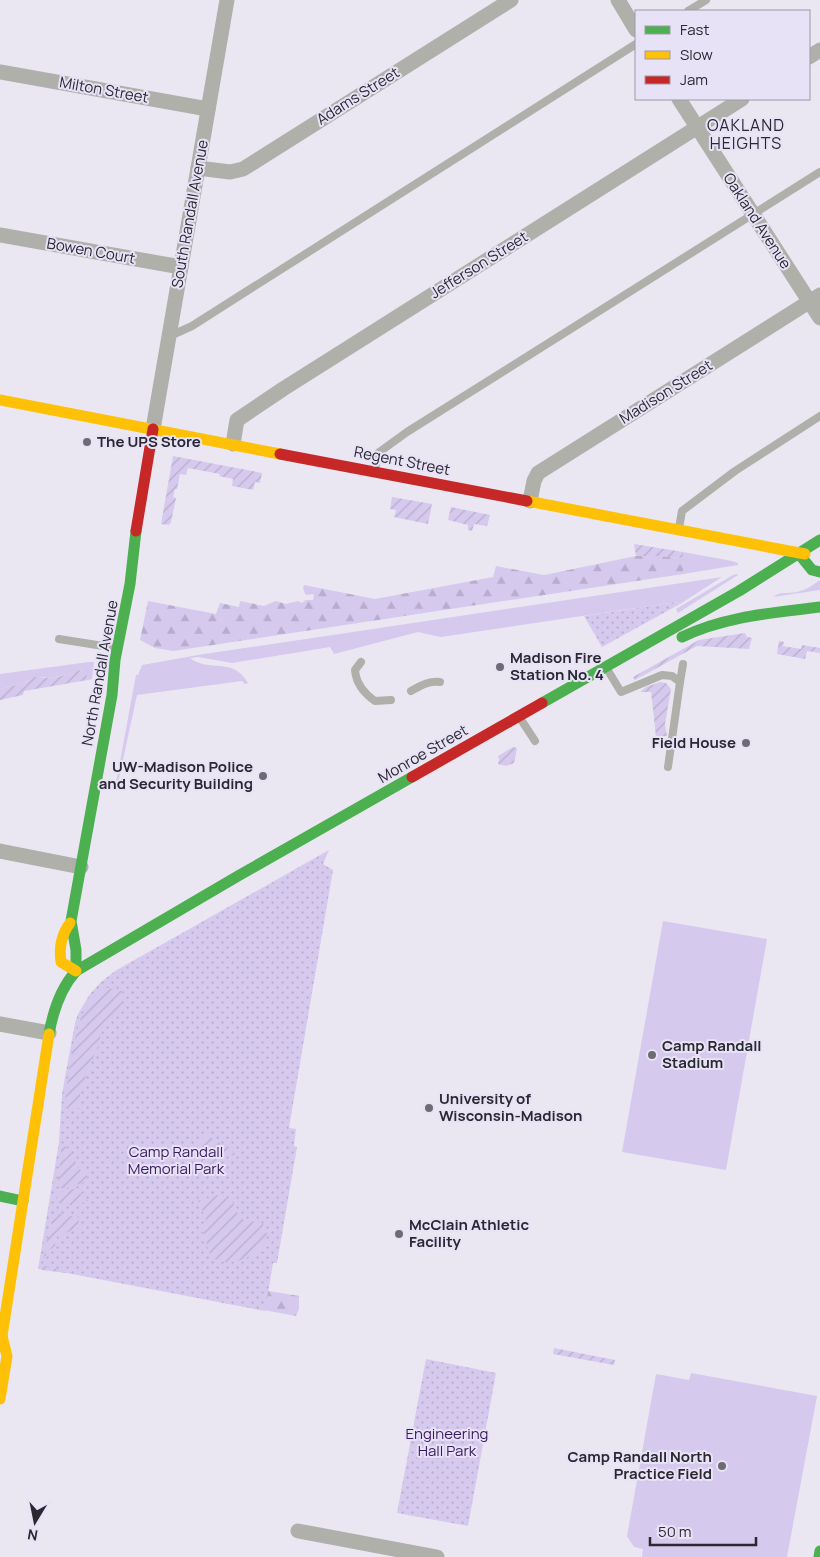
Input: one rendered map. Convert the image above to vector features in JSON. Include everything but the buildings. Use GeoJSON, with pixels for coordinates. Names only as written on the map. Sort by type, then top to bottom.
{"type":"FeatureCollection","features":[{"type":"Feature","properties":{"kind":"main road","name":"Regent Street"},"geometry":{"type":"LineString","coordinates":[[0,400],[798,554],[820,553]]}},
{"type":"Feature","properties":{"kind":"main road","name":"North Randall Avenue"},"geometry":{"type":"LineString","coordinates":[[76,971],[76,950],[71,921],[112,695],[153,429]]}},
{"type":"Feature","properties":{"kind":"main road","name":"Monroe Street"},"geometry":{"type":"LineString","coordinates":[[49,1033],[56,1006],[66,983],[76,971],[238,876],[739,591],[820,540]]}},
{"type":"Feature","properties":{"kind":"main road"},"geometry":{"type":"LineString","coordinates":[[798,554],[812,570],[820,572]]}},
{"type":"Feature","properties":{"kind":"main road"},"geometry":{"type":"LineString","coordinates":[[739,591],[754,598]]}},
{"type":"Feature","properties":{"kind":"main road"},"geometry":{"type":"LineString","coordinates":[[769,602],[820,596]]}},
{"type":"Feature","properties":{"kind":"main road"},"geometry":{"type":"LineString","coordinates":[[671,644],[692,631],[705,626],[820,607]]}},
{"type":"Feature","properties":{"kind":"main road"},"geometry":{"type":"LineString","coordinates":[[610,664],[656,652]]}},
{"type":"Feature","properties":{"kind":"main road"},"geometry":{"type":"LineString","coordinates":[[0,1399],[7,1356],[1,1338],[49,1033]]}},
{"type":"Feature","properties":{"kind":"main road"},"geometry":{"type":"LineString","coordinates":[[0,1196],[23,1201]]}},
{"type":"Feature","properties":{"kind":"main road"},"geometry":{"type":"LineString","coordinates":[[819,1557],[820,1552]]}},
{"type":"Feature","properties":{"kind":"street","name":"South Randall Avenue"},"geometry":{"type":"LineString","coordinates":[[153,429],[227,0]]}},
{"type":"Feature","properties":{"kind":"street","name":"Adams Street"},"geometry":{"type":"LineString","coordinates":[[198,168],[230,172],[242,169],[511,0]]}},
{"type":"Feature","properties":{"kind":"street"},"geometry":{"type":"LineString","coordinates":[[618,0],[635,28]]}},
{"type":"Feature","properties":{"kind":"street","name":"Milton Street"},"geometry":{"type":"LineString","coordinates":[[0,72],[208,109]]}},
{"type":"Feature","properties":{"kind":"street","name":"Oakland Avenue"},"geometry":{"type":"LineString","coordinates":[[680,100],[753,215],[814,298],[820,318]]}},
{"type":"Feature","properties":{"kind":"street","name":"Jefferson Street"},"geometry":{"type":"LineString","coordinates":[[233,444],[237,420],[740,100]]}},
{"type":"Feature","properties":{"kind":"street","name":"Bowen Court"},"geometry":{"type":"LineString","coordinates":[[0,234],[181,267]]}},
{"type":"Feature","properties":{"kind":"street","name":"Madison Street"},"geometry":{"type":"LineString","coordinates":[[530,501],[534,481],[538,473],[814,298]]}},
{"type":"Feature","properties":{"kind":"street"},"geometry":{"type":"LineString","coordinates":[[0,851],[81,867]]}},
{"type":"Feature","properties":{"kind":"street"},"geometry":{"type":"LineString","coordinates":[[0,1024],[49,1033]]}},
{"type":"Feature","properties":{"kind":"street"},"geometry":{"type":"LineString","coordinates":[[298,1531],[437,1557]]}},
{"type":"Feature","properties":{"kind":"lane"},"geometry":{"type":"LineString","coordinates":[[690,10],[706,0]]}},
{"type":"Feature","properties":{"kind":"lane"},"geometry":{"type":"LineString","coordinates":[[169,336],[192,326],[635,45]]}},
{"type":"Feature","properties":{"kind":"lane"},"geometry":{"type":"LineString","coordinates":[[375,471],[378,453],[407,432],[820,172]]}},
{"type":"Feature","properties":{"kind":"lane"},"geometry":{"type":"LineString","coordinates":[[678,530],[682,511],[735,471],[820,416]]}},
{"type":"Feature","properties":{"kind":"lane"},"geometry":{"type":"LineString","coordinates":[[59,639],[118,648]]}},
{"type":"Feature","properties":{"kind":"lane"},"geometry":{"type":"LineString","coordinates":[[362,662],[355,670],[356,677],[366,694],[375,702],[392,700]]}},
{"type":"Feature","properties":{"kind":"lane"},"geometry":{"type":"LineString","coordinates":[[610,664],[621,692],[662,675],[672,676],[680,682]]}},
{"type":"Feature","properties":{"kind":"lane"},"geometry":{"type":"LineString","coordinates":[[668,767],[683,664]]}},
{"type":"Feature","properties":{"kind":"lane"},"geometry":{"type":"LineString","coordinates":[[411,691],[430,681],[440,682]]}},
{"type":"Feature","properties":{"kind":"lane"},"geometry":{"type":"LineString","coordinates":[[519,716],[535,741]]}},
{"type":"Feature","properties":{"kind":"green space"},"geometry":{"type":"Polygon","coordinates":[[[173,456],[262,473],[260,483],[255,482],[253,490],[232,486],[233,479],[219,476],[220,474],[188,468],[186,475],[180,474],[177,489],[175,489],[173,497],[176,498],[171,522],[169,525],[161,524],[173,456]]]}},
{"type":"Feature","properties":{"kind":"green space"},"geometry":{"type":"Polygon","coordinates":[[[392,497],[432,504],[428,524],[394,517],[396,510],[390,509],[392,497]]]}},
{"type":"Feature","properties":{"kind":"green space"},"geometry":{"type":"Polygon","coordinates":[[[451,507],[490,515],[487,526],[474,524],[472,531],[468,530],[468,525],[448,520],[451,507]]]}},
{"type":"Feature","properties":{"kind":"green space"},"geometry":{"type":"Polygon","coordinates":[[[634,544],[683,552],[683,558],[636,556],[634,544]]]}},
{"type":"Feature","properties":{"kind":"green space"},"geometry":{"type":"Polygon","coordinates":[[[683,552],[732,561],[738,563],[738,565],[683,574],[683,552]]]}},
{"type":"Feature","properties":{"kind":"green space"},"geometry":{"type":"Polygon","coordinates":[[[636,556],[683,558],[683,574],[173,651],[155,648],[140,640],[148,601],[216,614],[220,603],[239,607],[240,601],[264,606],[276,601],[286,604],[313,600],[314,594],[306,595],[303,589],[304,585],[375,599],[493,577],[496,566],[544,575],[636,556]]]}},
{"type":"Feature","properties":{"kind":"green space"},"geometry":{"type":"Polygon","coordinates":[[[738,575],[678,613],[676,609],[738,575]]]}},
{"type":"Feature","properties":{"kind":"green space"},"geometry":{"type":"Polygon","coordinates":[[[722,577],[680,604],[676,602],[441,637],[418,632],[334,654],[330,647],[232,663],[198,657],[190,658],[197,662],[235,670],[248,683],[245,684],[242,681],[137,695],[118,783],[116,783],[136,675],[138,675],[142,665],[722,577]]]}},
{"type":"Feature","properties":{"kind":"green space"},"geometry":{"type":"Polygon","coordinates":[[[820,580],[820,590],[773,597],[781,593],[800,591],[820,580]]]}},
{"type":"Feature","properties":{"kind":"green space"},"geometry":{"type":"Polygon","coordinates":[[[676,602],[680,604],[602,647],[584,616],[676,602]]]}},
{"type":"Feature","properties":{"kind":"green space"},"geometry":{"type":"Polygon","coordinates":[[[745,633],[747,637],[752,638],[749,649],[697,646],[635,680],[633,677],[699,640],[745,633]]]}},
{"type":"Feature","properties":{"kind":"green space"},"geometry":{"type":"Polygon","coordinates":[[[779,641],[784,642],[783,646],[801,649],[802,645],[820,648],[820,653],[807,651],[805,659],[777,654],[779,641]]]}},
{"type":"Feature","properties":{"kind":"green space"},"geometry":{"type":"Polygon","coordinates":[[[94,662],[92,679],[88,680],[81,670],[52,678],[30,679],[24,683],[0,689],[0,674],[94,662]]]}},
{"type":"Feature","properties":{"kind":"green space"},"geometry":{"type":"Polygon","coordinates":[[[76,670],[84,672],[88,680],[24,691],[23,695],[0,700],[0,689],[24,683],[34,677],[52,678],[76,670]]]}},
{"type":"Feature","properties":{"kind":"green space"},"geometry":{"type":"Polygon","coordinates":[[[660,682],[666,683],[671,689],[665,724],[667,736],[656,737],[651,692],[640,692],[646,687],[660,682]]]}},
{"type":"Feature","properties":{"kind":"green space"},"geometry":{"type":"Polygon","coordinates":[[[513,747],[517,748],[514,763],[506,766],[498,764],[498,756],[513,747]]]}},
{"type":"Feature","properties":{"kind":"green space","name":"Camp Randall Memorial Park"},"geometry":{"type":"Polygon","coordinates":[[[329,850],[323,864],[333,870],[289,1128],[296,1129],[294,1146],[297,1147],[277,1263],[273,1263],[265,1311],[38,1269],[59,1142],[62,1094],[75,1023],[90,994],[115,971],[329,850]]]}},
{"type":"Feature","properties":{"kind":"green space"},"geometry":{"type":"Polygon","coordinates":[[[663,921],[767,939],[726,1170],[622,1152],[663,921]]]}},
{"type":"Feature","properties":{"kind":"green space"},"geometry":{"type":"Polygon","coordinates":[[[107,988],[121,990],[124,997],[118,1012],[104,1024],[80,1095],[79,1109],[71,1107],[64,1109],[72,1054],[83,1013],[92,998],[107,988]]]}},
{"type":"Feature","properties":{"kind":"green space"},"geometry":{"type":"Polygon","coordinates":[[[207,1135],[230,1149],[236,1155],[227,1155],[213,1169],[202,1165],[198,1143],[207,1135]]]}},
{"type":"Feature","properties":{"kind":"green space"},"geometry":{"type":"Polygon","coordinates":[[[62,1143],[70,1151],[79,1169],[86,1172],[88,1181],[67,1188],[59,1188],[62,1143]]]}},
{"type":"Feature","properties":{"kind":"green space"},"geometry":{"type":"Polygon","coordinates":[[[82,1187],[81,1195],[89,1201],[84,1200],[80,1207],[59,1203],[57,1200],[58,1193],[82,1187]]]}},
{"type":"Feature","properties":{"kind":"green space"},"geometry":{"type":"Polygon","coordinates":[[[217,1195],[232,1201],[238,1214],[244,1220],[263,1224],[265,1227],[267,1235],[264,1243],[258,1250],[241,1260],[222,1262],[215,1259],[209,1252],[205,1236],[200,1229],[206,1219],[198,1201],[217,1195]]]}},
{"type":"Feature","properties":{"kind":"green space"},"geometry":{"type":"Polygon","coordinates":[[[57,1213],[78,1217],[79,1225],[84,1226],[57,1236],[55,1246],[46,1252],[46,1267],[67,1273],[42,1270],[47,1238],[49,1238],[52,1222],[57,1213]]]}},
{"type":"Feature","properties":{"kind":"green space"},"geometry":{"type":"Polygon","coordinates":[[[263,1290],[299,1296],[299,1309],[296,1316],[219,1302],[263,1290]]]}},
{"type":"Feature","properties":{"kind":"green space"},"geometry":{"type":"Polygon","coordinates":[[[554,1348],[615,1360],[614,1365],[553,1354],[554,1348]]]}},
{"type":"Feature","properties":{"kind":"green space","name":"Engineering Hall Park"},"geometry":{"type":"Polygon","coordinates":[[[426,1359],[496,1373],[468,1526],[397,1513],[426,1359]]]}},
{"type":"Feature","properties":{"kind":"green space","name":"Camp Randall North Practice Field"},"geometry":{"type":"Polygon","coordinates":[[[691,1373],[817,1396],[787,1557],[642,1557],[643,1549],[634,1547],[627,1536],[656,1374],[689,1380],[691,1373]]]}},
{"type":"Feature","properties":{"kind":"traffic: fast"},"geometry":{"type":"LineString","coordinates":[[76,971],[76,950],[71,921],[112,695],[115,660],[130,584],[136,531]]}},
{"type":"Feature","properties":{"kind":"traffic: fast"},"geometry":{"type":"LineString","coordinates":[[542,703],[739,591],[820,540]]}},
{"type":"Feature","properties":{"kind":"traffic: fast"},"geometry":{"type":"LineString","coordinates":[[799,554],[812,570],[820,572]]}},
{"type":"Feature","properties":{"kind":"traffic: fast"},"geometry":{"type":"LineString","coordinates":[[682,637],[715,624],[732,620],[820,607]]}},
{"type":"Feature","properties":{"kind":"traffic: fast"},"geometry":{"type":"LineString","coordinates":[[49,1034],[58,1001],[70,978],[76,971],[412,777]]}},
{"type":"Feature","properties":{"kind":"traffic: fast"},"geometry":{"type":"LineString","coordinates":[[0,1196],[23,1201]]}},
{"type":"Feature","properties":{"kind":"traffic: fast"},"geometry":{"type":"LineString","coordinates":[[819,1557],[820,1551]]}},
{"type":"Feature","properties":{"kind":"traffic: slow"},"geometry":{"type":"LineString","coordinates":[[0,400],[280,454]]}},
{"type":"Feature","properties":{"kind":"traffic: slow"},"geometry":{"type":"LineString","coordinates":[[527,501],[805,554]]}},
{"type":"Feature","properties":{"kind":"traffic: slow"},"geometry":{"type":"LineString","coordinates":[[70,923],[61,942],[61,962],[76,971]]}},
{"type":"Feature","properties":{"kind":"traffic: slow"},"geometry":{"type":"LineString","coordinates":[[0,1340],[49,1034]]}},
{"type":"Feature","properties":{"kind":"traffic: slow"},"geometry":{"type":"LineString","coordinates":[[0,1399],[7,1356],[2,1336]]}},
{"type":"Feature","properties":{"kind":"traffic: jam"},"geometry":{"type":"LineString","coordinates":[[136,531],[153,429]]}},
{"type":"Feature","properties":{"kind":"traffic: jam"},"geometry":{"type":"LineString","coordinates":[[280,454],[527,501]]}},
{"type":"Feature","properties":{"kind":"traffic: jam"},"geometry":{"type":"LineString","coordinates":[[412,777],[542,703]]}},
{"type":"Feature","properties":{"kind":"place","name":"The UPS Store"},"geometry":{"type":"Point","coordinates":[87,442]}},
{"type":"Feature","properties":{"kind":"place","name":"Madison Fire Station No. 4"},"geometry":{"type":"Point","coordinates":[500,667]}},
{"type":"Feature","properties":{"kind":"place","name":"Field House"},"geometry":{"type":"Point","coordinates":[746,743]}},
{"type":"Feature","properties":{"kind":"place","name":"UW-Madison Police and Security Building"},"geometry":{"type":"Point","coordinates":[263,776]}},
{"type":"Feature","properties":{"kind":"place","name":"Camp Randall Stadium"},"geometry":{"type":"Point","coordinates":[652,1055]}},
{"type":"Feature","properties":{"kind":"place","name":"University of Wisconsin-Madison"},"geometry":{"type":"Point","coordinates":[429,1108]}},
{"type":"Feature","properties":{"kind":"place","name":"McClain Athletic Facility"},"geometry":{"type":"Point","coordinates":[399,1234]}},
{"type":"Feature","properties":{"kind":"place","name":"Camp Randall North Practice Field"},"geometry":{"type":"Point","coordinates":[722,1466]}},
{"type":"Feature","properties":{"kind":"district","name":"OAKLAND HEIGHTS"},"geometry":{"type":"Point","coordinates":[746,134]}}]}
